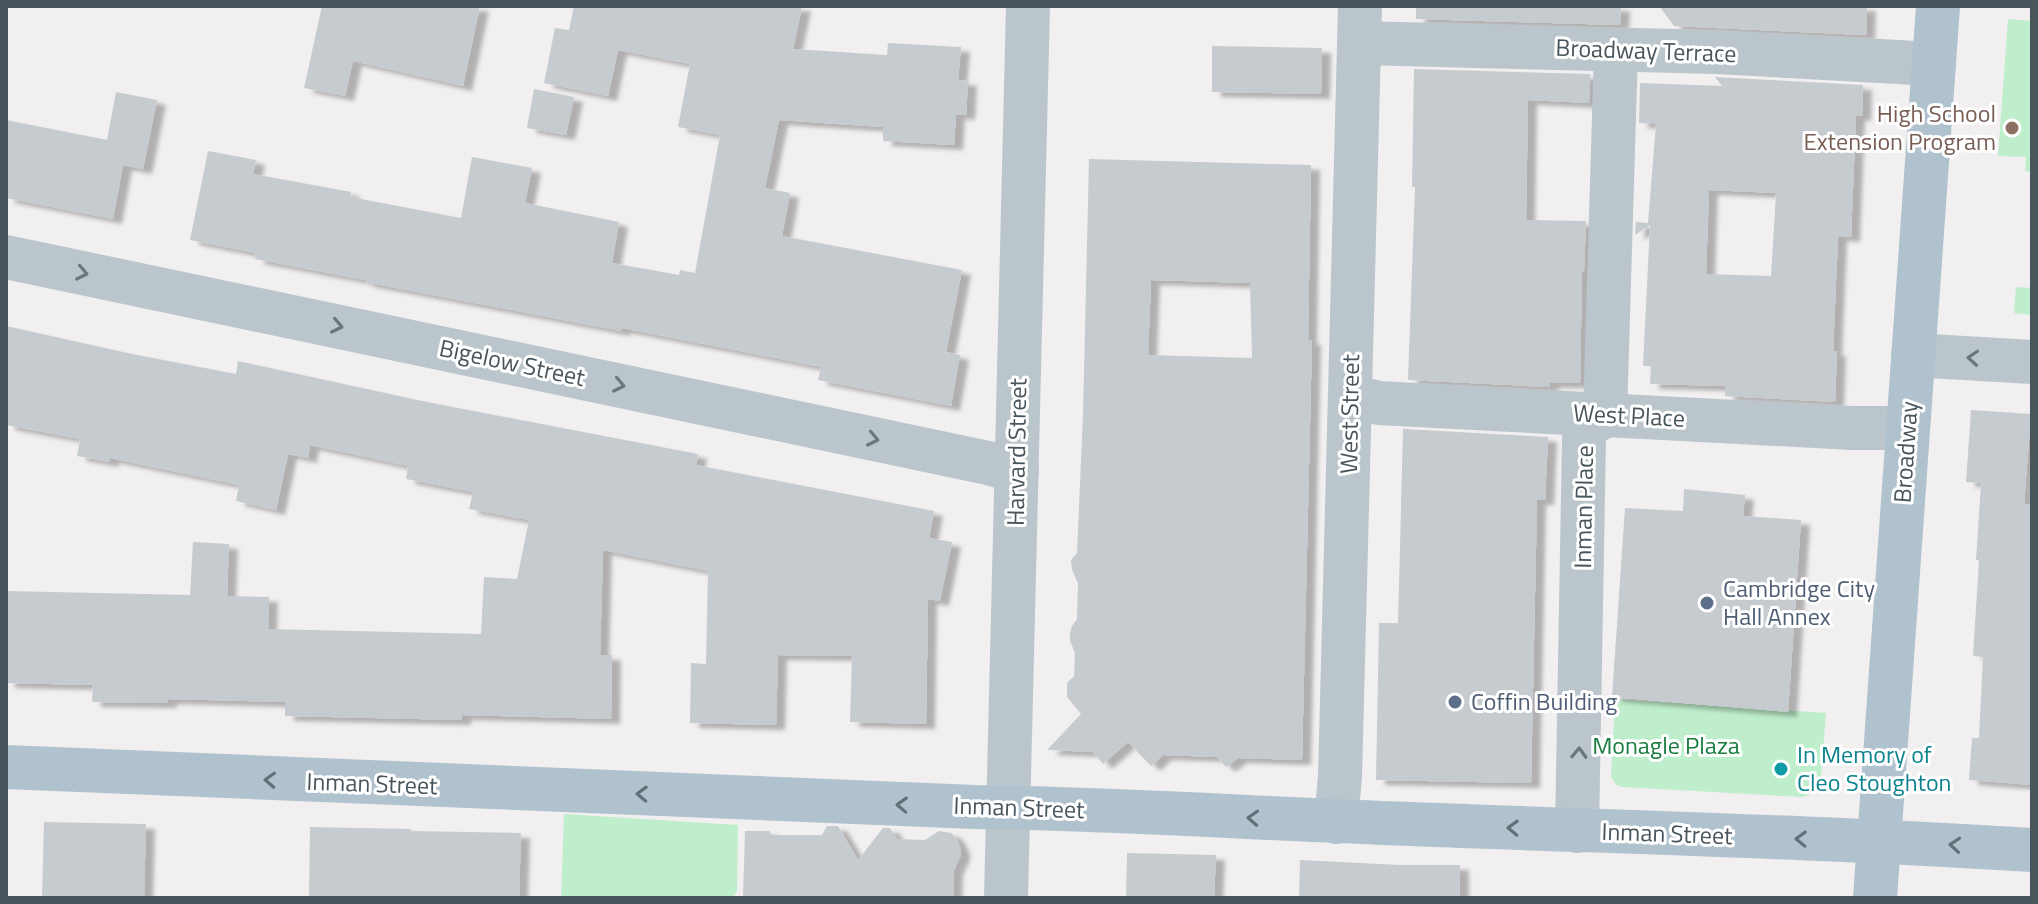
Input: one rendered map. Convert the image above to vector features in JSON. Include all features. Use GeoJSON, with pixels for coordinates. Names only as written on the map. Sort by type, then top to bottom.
{"type":"FeatureCollection","features":[{"type":"Feature","properties":{"kind":"main road","name":"Broadway"},"geometry":{"type":"LineString","coordinates":[[1875,898],[1938,6]]}},
{"type":"Feature","properties":{"kind":"main road","name":"Inman Street"},"geometry":{"type":"LineString","coordinates":[[6,767],[1336,822],[1878,841],[2032,850]]}},
{"type":"Feature","properties":{"kind":"street","name":"Harvard Street"},"geometry":{"type":"LineString","coordinates":[[1006,898],[1028,6]]}},
{"type":"Feature","properties":{"kind":"street","name":"Broadway Terrace"},"geometry":{"type":"LineString","coordinates":[[1359,24],[1616,50],[1717,52],[1934,64]]}},
{"type":"Feature","properties":{"kind":"street","name":"West Street"},"geometry":{"type":"LineString","coordinates":[[1336,822],[1340,777],[1351,396],[1359,24]]}},
{"type":"Feature","properties":{"kind":"street","name":"Inman Place"},"geometry":{"type":"LineString","coordinates":[[1577,831],[1584,438],[1587,427],[1605,415],[1616,50]]}},
{"type":"Feature","properties":{"kind":"street","name":"Bigelow Street"},"geometry":{"type":"LineString","coordinates":[[6,257],[1017,471]]}},
{"type":"Feature","properties":{"kind":"street"},"geometry":{"type":"LineString","coordinates":[[1913,355],[2032,362]]}},
{"type":"Feature","properties":{"kind":"street","name":"West Place"},"geometry":{"type":"LineString","coordinates":[[1351,396],[1379,403],[1852,428],[1908,428]]}},
{"type":"Feature","properties":{"kind":"green space"},"geometry":{"type":"Polygon","coordinates":[[[2008,19],[2032,21],[2032,172],[2025,171],[2026,157],[1998,156],[2008,19]]]}},
{"type":"Feature","properties":{"kind":"green space"},"geometry":{"type":"Polygon","coordinates":[[[2016,287],[2032,288],[2032,315],[2014,313],[2016,287]]]}},
{"type":"Feature","properties":{"kind":"green space","name":"Monagle Plaza"},"geometry":{"type":"Polygon","coordinates":[[[1615,699],[1826,713],[1820,788],[1802,797],[1616,785],[1611,777],[1615,699]]]}},
{"type":"Feature","properties":{"kind":"green space"},"geometry":{"type":"Polygon","coordinates":[[[564,814],[738,825],[737,891],[733,898],[561,898],[564,814]]]}},
{"type":"Feature","properties":{"kind":"building"},"geometry":{"type":"Polygon","coordinates":[[[322,6],[480,6],[463,86],[353,61],[345,96],[304,88],[322,6]]]}},
{"type":"Feature","properties":{"kind":"building"},"geometry":{"type":"Polygon","coordinates":[[[574,6],[802,6],[793,49],[887,55],[888,43],[961,47],[958,80],[968,81],[966,115],[956,114],[954,145],[883,141],[883,127],[779,120],[765,188],[790,193],[782,236],[962,270],[946,352],[960,355],[951,406],[818,380],[821,367],[365,282],[255,259],[256,253],[190,240],[208,151],[256,160],[253,174],[351,192],[350,197],[461,218],[472,157],[532,168],[525,203],[619,222],[612,263],[679,275],[680,270],[695,273],[720,135],[678,127],[690,64],[618,50],[608,96],[544,83],[555,28],[569,30],[574,6]]]}},
{"type":"Feature","properties":{"kind":"building"},"geometry":{"type":"Polygon","coordinates":[[[1416,6],[1621,6],[1620,25],[1416,19],[1416,6]]]}},
{"type":"Feature","properties":{"kind":"building"},"geometry":{"type":"Polygon","coordinates":[[[1659,6],[1867,6],[1866,35],[1674,26],[1659,6]]]}},
{"type":"Feature","properties":{"kind":"building"},"geometry":{"type":"Polygon","coordinates":[[[1212,46],[1322,48],[1321,94],[1212,92],[1212,46]]]}},
{"type":"Feature","properties":{"kind":"building"},"geometry":{"type":"Polygon","coordinates":[[[1414,69],[1590,74],[1589,103],[1528,100],[1526,220],[1586,221],[1580,383],[1550,383],[1549,387],[1408,380],[1415,187],[1412,187],[1414,69]]]}},
{"type":"Feature","properties":{"kind":"building"},"geometry":{"type":"Polygon","coordinates":[[[1715,77],[1863,85],[1862,116],[1856,115],[1851,237],[1838,236],[1833,351],[1837,351],[1835,402],[1725,396],[1725,386],[1650,384],[1651,366],[1643,366],[1650,225],[1635,235],[1636,222],[1648,223],[1656,124],[1639,123],[1640,83],[1722,86],[1715,77]],[[1709,190],[1706,274],[1771,276],[1776,193],[1709,190]]]}},
{"type":"Feature","properties":{"kind":"building"},"geometry":{"type":"Polygon","coordinates":[[[534,89],[574,97],[566,135],[527,128],[534,89]]]}},
{"type":"Feature","properties":{"kind":"building"},"geometry":{"type":"Polygon","coordinates":[[[116,92],[157,100],[143,169],[123,165],[113,219],[6,198],[6,120],[107,140],[116,92]]]}},
{"type":"Feature","properties":{"kind":"building"},"geometry":{"type":"Polygon","coordinates":[[[1089,159],[1311,165],[1308,340],[1312,340],[1302,760],[1238,758],[1226,767],[1217,757],[1163,755],[1151,766],[1128,742],[1103,764],[1093,752],[1047,750],[1081,714],[1067,697],[1067,683],[1074,676],[1075,653],[1070,634],[1077,619],[1078,583],[1071,560],[1077,553],[1089,159]],[[1151,280],[1148,355],[1252,358],[1250,283],[1151,280]]]}},
{"type":"Feature","properties":{"kind":"building"},"geometry":{"type":"Polygon","coordinates":[[[6,326],[236,374],[238,361],[422,401],[698,454],[696,465],[934,511],[929,538],[952,542],[940,601],[928,599],[926,724],[850,722],[852,656],[778,655],[776,725],[690,723],[691,663],[706,664],[708,571],[603,550],[600,655],[612,655],[611,719],[462,715],[462,720],[285,716],[285,702],[168,699],[168,703],[92,702],[93,685],[6,683],[6,591],[190,595],[193,542],[229,544],[227,596],[269,597],[268,629],[481,634],[484,577],[517,579],[529,520],[469,509],[473,492],[406,479],[408,466],[310,445],[308,458],[288,454],[276,510],[236,501],[239,485],[110,458],[110,462],[77,456],[80,439],[6,425],[6,326]]]}},
{"type":"Feature","properties":{"kind":"building"},"geometry":{"type":"Polygon","coordinates":[[[1971,410],[2031,414],[2024,504],[2032,505],[2032,785],[1969,780],[1972,738],[1979,738],[1983,657],[1973,656],[1981,483],[1966,482],[1971,410]]]}},
{"type":"Feature","properties":{"kind":"building"},"geometry":{"type":"Polygon","coordinates":[[[1403,429],[1548,437],[1545,500],[1537,500],[1531,783],[1376,780],[1379,623],[1398,623],[1403,429]]]}},
{"type":"Feature","properties":{"kind":"building","name":"Cambridge City Hall Annex"},"geometry":{"type":"Polygon","coordinates":[[[1684,489],[1745,495],[1743,516],[1801,520],[1788,712],[1612,697],[1625,508],[1683,511],[1684,489]]]}},
{"type":"Feature","properties":{"kind":"building"},"geometry":{"type":"Polygon","coordinates":[[[44,822],[146,824],[144,898],[42,898],[44,822]]]}},
{"type":"Feature","properties":{"kind":"building"},"geometry":{"type":"Polygon","coordinates":[[[827,826],[838,826],[858,860],[883,828],[890,828],[897,839],[925,840],[939,831],[951,833],[961,849],[954,870],[953,898],[743,898],[745,831],[769,831],[772,835],[822,835],[827,826]]]}},
{"type":"Feature","properties":{"kind":"building"},"geometry":{"type":"Polygon","coordinates":[[[310,827],[521,833],[519,898],[309,898],[310,827]]]}},
{"type":"Feature","properties":{"kind":"building"},"geometry":{"type":"Polygon","coordinates":[[[1127,853],[1216,855],[1214,898],[1126,898],[1127,853]]]}},
{"type":"Feature","properties":{"kind":"building"},"geometry":{"type":"Polygon","coordinates":[[[1300,860],[1460,865],[1460,898],[1299,898],[1300,860]]]}},
{"type":"Feature","properties":{"kind":"place","name":"High School Extension Program"},"geometry":{"type":"Point","coordinates":[2012,128]}},
{"type":"Feature","properties":{"kind":"place","name":"Cambridge City Hall Annex"},"geometry":{"type":"Point","coordinates":[1707,603]}},
{"type":"Feature","properties":{"kind":"place","name":"Coffin Building"},"geometry":{"type":"Point","coordinates":[1455,702]}},
{"type":"Feature","properties":{"kind":"place","name":"In Memory of Cleo Stoughton"},"geometry":{"type":"Point","coordinates":[1781,769]}}]}
